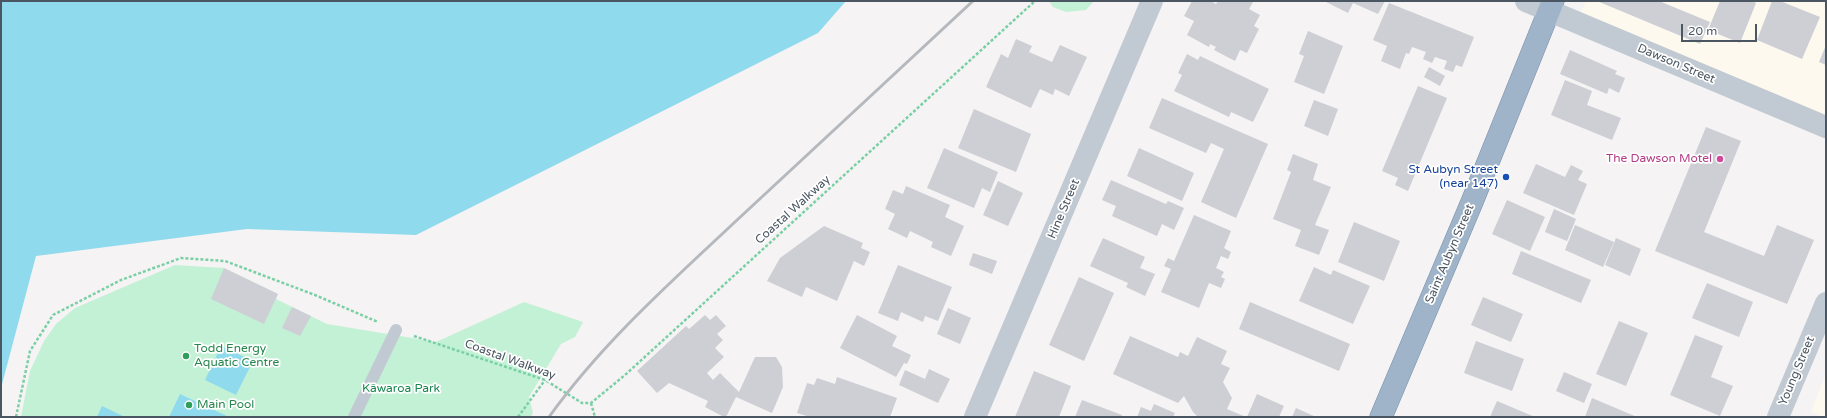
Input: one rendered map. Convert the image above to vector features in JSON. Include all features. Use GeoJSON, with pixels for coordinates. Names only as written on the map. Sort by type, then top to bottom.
{"type":"FeatureCollection","features":[{"type":"Feature","properties":{"kind":"highway","name":"Saint Aubyn Street"},"geometry":{"type":"LineString","coordinates":[[1381,417],[1472,202],[1552,6]]}},
{"type":"Feature","properties":{"kind":"street","name":"Hine Street"},"geometry":{"type":"LineString","coordinates":[[975,417],[1152,1]]}},
{"type":"Feature","properties":{"kind":"street","name":"Dawson Street"},"geometry":{"type":"LineString","coordinates":[[1526,1],[1552,6],[1826,127]]}},
{"type":"Feature","properties":{"kind":"street","name":"Young Street"},"geometry":{"type":"LineString","coordinates":[[1778,417],[1826,303]]}},
{"type":"Feature","properties":{"kind":"lane"},"geometry":{"type":"LineString","coordinates":[[354,417],[396,330]]}},
{"type":"Feature","properties":{"kind":"path","name":"Coastal Walkway"},"geometry":{"type":"LineString","coordinates":[[16,417],[30,351],[54,315],[121,280],[181,258],[225,261],[315,295],[396,330],[545,380],[582,403],[591,403],[626,374],[1035,1]]}},
{"type":"Feature","properties":{"kind":"path"},"geometry":{"type":"LineString","coordinates":[[518,417],[545,380]]}},
{"type":"Feature","properties":{"kind":"path"},"geometry":{"type":"LineString","coordinates":[[591,403],[595,417]]}},
{"type":"Feature","properties":{"kind":"shaded area"},"geometry":{"type":"Polygon","coordinates":[[[1586,1],[1826,1],[1826,121],[1577,20],[1586,1]]]}},
{"type":"Feature","properties":{"kind":"shaded area"},"geometry":{"type":"Polygon","coordinates":[[[1826,373],[1826,417],[1822,417],[1811,412],[1826,373]]]}},
{"type":"Feature","properties":{"kind":"green space"},"geometry":{"type":"Polygon","coordinates":[[[1049,1],[1094,1],[1086,10],[1066,12],[1053,7],[1049,1]]]}},
{"type":"Feature","properties":{"kind":"green space","name":"Todd Energy Aquatic Centre"},"geometry":{"type":"Polygon","coordinates":[[[175,265],[224,268],[278,294],[276,299],[327,324],[436,342],[524,302],[583,322],[575,337],[561,344],[529,397],[533,413],[531,417],[21,417],[30,371],[44,341],[56,324],[75,308],[175,265]]]}},
{"type":"Feature","properties":{"kind":"water"},"geometry":{"type":"Polygon","coordinates":[[[1,1],[846,1],[818,33],[416,235],[247,229],[36,256],[1,388],[1,1]]]}},
{"type":"Feature","properties":{"kind":"water"},"geometry":{"type":"Polygon","coordinates":[[[221,346],[253,361],[236,395],[205,380],[221,346]]]}},
{"type":"Feature","properties":{"kind":"water","name":"Main Pool"},"geometry":{"type":"Polygon","coordinates":[[[180,394],[229,417],[169,417],[180,394]]]}},
{"type":"Feature","properties":{"kind":"water"},"geometry":{"type":"Polygon","coordinates":[[[102,406],[125,417],[97,417],[102,406]]]}},
{"type":"Feature","properties":{"kind":"building"},"geometry":{"type":"Polygon","coordinates":[[[1192,1],[1211,1],[1216,4],[1218,1],[1253,2],[1249,9],[1260,15],[1254,26],[1259,29],[1247,53],[1240,50],[1235,61],[1214,50],[1216,47],[1210,44],[1209,47],[1187,35],[1194,21],[1184,16],[1192,1]]]}},
{"type":"Feature","properties":{"kind":"building"},"geometry":{"type":"Polygon","coordinates":[[[1324,1],[1385,1],[1378,14],[1353,3],[1348,13],[1324,1]]]}},
{"type":"Feature","properties":{"kind":"building"},"geometry":{"type":"Polygon","coordinates":[[[1597,1],[1659,1],[1710,22],[1700,44],[1597,1]]]}},
{"type":"Feature","properties":{"kind":"building"},"geometry":{"type":"Polygon","coordinates":[[[1720,1],[1752,1],[1756,3],[1740,43],[1708,30],[1720,1]]]}},
{"type":"Feature","properties":{"kind":"building"},"geometry":{"type":"Polygon","coordinates":[[[1772,1],[1780,1],[1820,17],[1802,59],[1757,40],[1772,1]]]}},
{"type":"Feature","properties":{"kind":"building"},"geometry":{"type":"Polygon","coordinates":[[[1389,3],[1474,37],[1462,67],[1456,65],[1453,72],[1444,69],[1447,61],[1435,57],[1432,63],[1423,59],[1426,52],[1412,47],[1409,54],[1406,53],[1400,69],[1381,61],[1387,46],[1373,40],[1389,3]]]}},
{"type":"Feature","properties":{"kind":"building"},"geometry":{"type":"Polygon","coordinates":[[[1308,31],[1343,46],[1324,94],[1294,82],[1304,56],[1299,54],[1308,31]]]}},
{"type":"Feature","properties":{"kind":"building"},"geometry":{"type":"Polygon","coordinates":[[[1016,39],[1032,46],[1029,52],[1052,62],[1060,45],[1087,57],[1069,96],[1055,89],[1053,95],[1040,89],[1031,108],[986,87],[1001,54],[1008,58],[1016,39]]]}},
{"type":"Feature","properties":{"kind":"building"},"geometry":{"type":"Polygon","coordinates":[[[1826,45],[1826,65],[1819,62],[1826,45]]]}},
{"type":"Feature","properties":{"kind":"building"},"geometry":{"type":"Polygon","coordinates":[[[1570,50],[1617,71],[1615,74],[1625,78],[1619,93],[1609,88],[1607,94],[1560,74],[1570,50]]]}},
{"type":"Feature","properties":{"kind":"building"},"geometry":{"type":"Polygon","coordinates":[[[1187,54],[1198,60],[1200,56],[1269,89],[1253,122],[1231,112],[1229,117],[1174,91],[1182,75],[1178,73],[1187,54]]]}},
{"type":"Feature","properties":{"kind":"building"},"geometry":{"type":"Polygon","coordinates":[[[1429,67],[1445,76],[1440,86],[1424,77],[1429,67]]]}},
{"type":"Feature","properties":{"kind":"building"},"geometry":{"type":"Polygon","coordinates":[[[1565,80],[1592,91],[1587,105],[1621,118],[1612,140],[1551,115],[1565,80]]]}},
{"type":"Feature","properties":{"kind":"building"},"geometry":{"type":"Polygon","coordinates":[[[1418,86],[1447,98],[1408,191],[1395,185],[1398,178],[1382,171],[1418,86]]]}},
{"type":"Feature","properties":{"kind":"building"},"geometry":{"type":"Polygon","coordinates":[[[1162,98],[1268,144],[1236,218],[1201,202],[1224,149],[1211,143],[1206,153],[1149,128],[1162,98]]]}},
{"type":"Feature","properties":{"kind":"building"},"geometry":{"type":"Polygon","coordinates":[[[1314,100],[1338,109],[1328,136],[1304,126],[1314,100]]]}},
{"type":"Feature","properties":{"kind":"building"},"geometry":{"type":"Polygon","coordinates":[[[974,109],[1031,134],[1016,172],[958,148],[974,109]]]}},
{"type":"Feature","properties":{"kind":"building"},"geometry":{"type":"Polygon","coordinates":[[[1706,127],[1741,141],[1704,232],[1764,256],[1777,225],[1814,240],[1787,304],[1655,251],[1706,127]]]}},
{"type":"Feature","properties":{"kind":"building"},"geometry":{"type":"Polygon","coordinates":[[[944,148],[998,172],[990,192],[982,188],[974,208],[927,188],[944,148]]]}},
{"type":"Feature","properties":{"kind":"building"},"geometry":{"type":"Polygon","coordinates":[[[1139,148],[1194,173],[1182,201],[1127,176],[1139,148]]]}},
{"type":"Feature","properties":{"kind":"building"},"geometry":{"type":"Polygon","coordinates":[[[1293,154],[1318,164],[1313,180],[1331,187],[1315,225],[1329,230],[1319,255],[1295,246],[1301,230],[1273,219],[1291,172],[1287,170],[1293,154]]]}},
{"type":"Feature","properties":{"kind":"building"},"geometry":{"type":"Polygon","coordinates":[[[1536,164],[1565,177],[1571,165],[1583,171],[1578,180],[1587,184],[1574,215],[1523,193],[1536,164]]]}},
{"type":"Feature","properties":{"kind":"building"},"geometry":{"type":"Polygon","coordinates":[[[1111,180],[1166,204],[1168,201],[1184,208],[1174,230],[1162,224],[1157,236],[1112,216],[1116,206],[1102,200],[1111,180]]]}},
{"type":"Feature","properties":{"kind":"building"},"geometry":{"type":"Polygon","coordinates":[[[998,181],[1023,193],[1008,226],[983,215],[998,181]]]}},
{"type":"Feature","properties":{"kind":"building"},"geometry":{"type":"Polygon","coordinates":[[[906,186],[950,205],[945,217],[964,226],[951,256],[931,247],[933,242],[910,231],[907,238],[888,229],[895,214],[885,209],[893,190],[903,194],[906,186]]]}},
{"type":"Feature","properties":{"kind":"building"},"geometry":{"type":"Polygon","coordinates":[[[1507,200],[1545,217],[1530,251],[1492,234],[1507,200]]]}},
{"type":"Feature","properties":{"kind":"building"},"geometry":{"type":"Polygon","coordinates":[[[1554,209],[1576,219],[1567,241],[1545,232],[1554,209]]]}},
{"type":"Feature","properties":{"kind":"building"},"geometry":{"type":"Polygon","coordinates":[[[1194,215],[1231,231],[1224,248],[1231,252],[1228,259],[1221,256],[1216,268],[1224,272],[1221,277],[1225,279],[1221,288],[1209,283],[1199,308],[1161,292],[1171,269],[1164,266],[1168,258],[1174,261],[1194,215]]]}},
{"type":"Feature","properties":{"kind":"building"},"geometry":{"type":"Polygon","coordinates":[[[1354,222],[1400,241],[1384,281],[1338,262],[1354,222]]]}},
{"type":"Feature","properties":{"kind":"building"},"geometry":{"type":"Polygon","coordinates":[[[1575,225],[1614,242],[1603,267],[1565,250],[1575,225]]]}},
{"type":"Feature","properties":{"kind":"building"},"geometry":{"type":"Polygon","coordinates":[[[824,226],[863,243],[861,248],[870,252],[864,266],[854,261],[837,301],[806,287],[802,297],[767,281],[780,258],[824,226]]]}},
{"type":"Feature","properties":{"kind":"building"},"geometry":{"type":"Polygon","coordinates":[[[1103,238],[1145,257],[1140,268],[1155,274],[1145,296],[1126,287],[1128,283],[1090,266],[1103,238]]]}},
{"type":"Feature","properties":{"kind":"building"},"geometry":{"type":"Polygon","coordinates":[[[1616,238],[1641,249],[1630,276],[1605,265],[1616,238]]]}},
{"type":"Feature","properties":{"kind":"building"},"geometry":{"type":"Polygon","coordinates":[[[1521,251],[1591,280],[1581,303],[1512,274],[1521,251]]]}},
{"type":"Feature","properties":{"kind":"building"},"geometry":{"type":"Polygon","coordinates":[[[973,253],[997,261],[992,274],[969,265],[973,253]]]}},
{"type":"Feature","properties":{"kind":"building"},"geometry":{"type":"Polygon","coordinates":[[[898,265],[952,287],[938,321],[925,316],[923,322],[901,312],[898,321],[878,313],[898,265]]]}},
{"type":"Feature","properties":{"kind":"building"},"geometry":{"type":"Polygon","coordinates":[[[1314,267],[1331,275],[1333,270],[1370,286],[1353,324],[1299,301],[1314,267]]]}},
{"type":"Feature","properties":{"kind":"building"},"geometry":{"type":"Polygon","coordinates":[[[224,268],[278,294],[264,324],[211,299],[224,268]]]}},
{"type":"Feature","properties":{"kind":"building"},"geometry":{"type":"Polygon","coordinates":[[[1079,277],[1114,293],[1084,361],[1049,345],[1079,277]]]}},
{"type":"Feature","properties":{"kind":"building"},"geometry":{"type":"Polygon","coordinates":[[[1707,283],[1753,302],[1739,337],[1692,318],[1707,283]]]}},
{"type":"Feature","properties":{"kind":"building"},"geometry":{"type":"Polygon","coordinates":[[[1483,297],[1523,314],[1511,342],[1471,325],[1483,297]]]}},
{"type":"Feature","properties":{"kind":"building"},"geometry":{"type":"Polygon","coordinates":[[[1250,302],[1350,344],[1339,371],[1239,329],[1250,302]]]}},
{"type":"Feature","properties":{"kind":"building"},"geometry":{"type":"Polygon","coordinates":[[[292,307],[311,316],[300,336],[282,328],[292,307]]]}},
{"type":"Feature","properties":{"kind":"building"},"geometry":{"type":"Polygon","coordinates":[[[948,308],[971,318],[960,344],[937,334],[948,308]]]}},
{"type":"Feature","properties":{"kind":"building"},"geometry":{"type":"Polygon","coordinates":[[[705,315],[710,320],[716,315],[726,326],[717,334],[723,340],[715,348],[724,357],[707,373],[713,380],[720,373],[739,392],[755,357],[776,357],[782,367],[783,387],[772,413],[736,397],[726,417],[724,417],[705,407],[708,401],[669,383],[657,393],[637,371],[686,326],[689,329],[705,315]]]}},
{"type":"Feature","properties":{"kind":"building"},"geometry":{"type":"Polygon","coordinates":[[[857,315],[897,336],[892,346],[911,355],[907,364],[904,363],[896,377],[840,348],[857,315]]]}},
{"type":"Feature","properties":{"kind":"building"},"geometry":{"type":"Polygon","coordinates":[[[1619,321],[1648,333],[1626,386],[1596,374],[1619,321]]]}},
{"type":"Feature","properties":{"kind":"building"},"geometry":{"type":"Polygon","coordinates":[[[1695,335],[1723,346],[1711,377],[1733,386],[1720,416],[1670,395],[1695,335]]]}},
{"type":"Feature","properties":{"kind":"building"},"geometry":{"type":"Polygon","coordinates":[[[1130,336],[1178,357],[1180,352],[1188,356],[1197,337],[1227,351],[1221,364],[1230,368],[1223,382],[1232,398],[1227,409],[1246,417],[1198,417],[1193,412],[1184,396],[1178,403],[1113,374],[1130,336]]]}},
{"type":"Feature","properties":{"kind":"building"},"geometry":{"type":"Polygon","coordinates":[[[1476,341],[1524,359],[1512,391],[1464,373],[1476,341]]]}},
{"type":"Feature","properties":{"kind":"building"},"geometry":{"type":"Polygon","coordinates":[[[929,369],[950,379],[938,403],[899,385],[905,370],[925,379],[929,369]]]}},
{"type":"Feature","properties":{"kind":"building"},"geometry":{"type":"Polygon","coordinates":[[[1034,371],[1071,386],[1059,417],[1015,417],[1034,371]]]}},
{"type":"Feature","properties":{"kind":"building"},"geometry":{"type":"Polygon","coordinates":[[[1564,372],[1592,384],[1584,403],[1556,391],[1564,372]]]}},
{"type":"Feature","properties":{"kind":"building"},"geometry":{"type":"Polygon","coordinates":[[[837,377],[897,398],[890,417],[810,417],[797,413],[807,383],[814,385],[817,378],[835,384],[837,377]]]}},
{"type":"Feature","properties":{"kind":"building"},"geometry":{"type":"Polygon","coordinates":[[[1257,394],[1284,406],[1279,417],[1247,417],[1257,394]]]}},
{"type":"Feature","properties":{"kind":"building"},"geometry":{"type":"Polygon","coordinates":[[[1592,398],[1637,417],[1585,417],[1592,398]]]}},
{"type":"Feature","properties":{"kind":"building"},"geometry":{"type":"Polygon","coordinates":[[[1082,400],[1122,415],[1121,417],[1075,417],[1082,400]]]}},
{"type":"Feature","properties":{"kind":"building"},"geometry":{"type":"Polygon","coordinates":[[[1497,401],[1535,417],[1490,417],[1497,401]]]}},
{"type":"Feature","properties":{"kind":"building"},"geometry":{"type":"Polygon","coordinates":[[[1154,404],[1175,413],[1173,417],[1137,417],[1141,407],[1151,411],[1154,404]]]}},
{"type":"Feature","properties":{"kind":"building"},"geometry":{"type":"Polygon","coordinates":[[[1296,408],[1316,417],[1292,417],[1296,408]]]}},
{"type":"Feature","properties":{"kind":"railway"},"geometry":{"type":"LineString","coordinates":[[549,417],[591,364],[638,314],[973,1]]}},
{"type":"Feature","properties":{"kind":"place","name":"The Dawson Motel"},"geometry":{"type":"Point","coordinates":[1720,159]}},
{"type":"Feature","properties":{"kind":"place","name":"St Aubyn Street (near 147)"},"geometry":{"type":"Point","coordinates":[1506,177]}},
{"type":"Feature","properties":{"kind":"place","name":"Todd Energy Aquatic Centre"},"geometry":{"type":"Point","coordinates":[186,356]}},
{"type":"Feature","properties":{"kind":"place","name":"Main Pool"},"geometry":{"type":"Point","coordinates":[189,405]}},
{"type":"Feature","properties":{"kind":"park label","name":"Kāwaroa Park"},"geometry":{"type":"Point","coordinates":[401,389]}}]}
